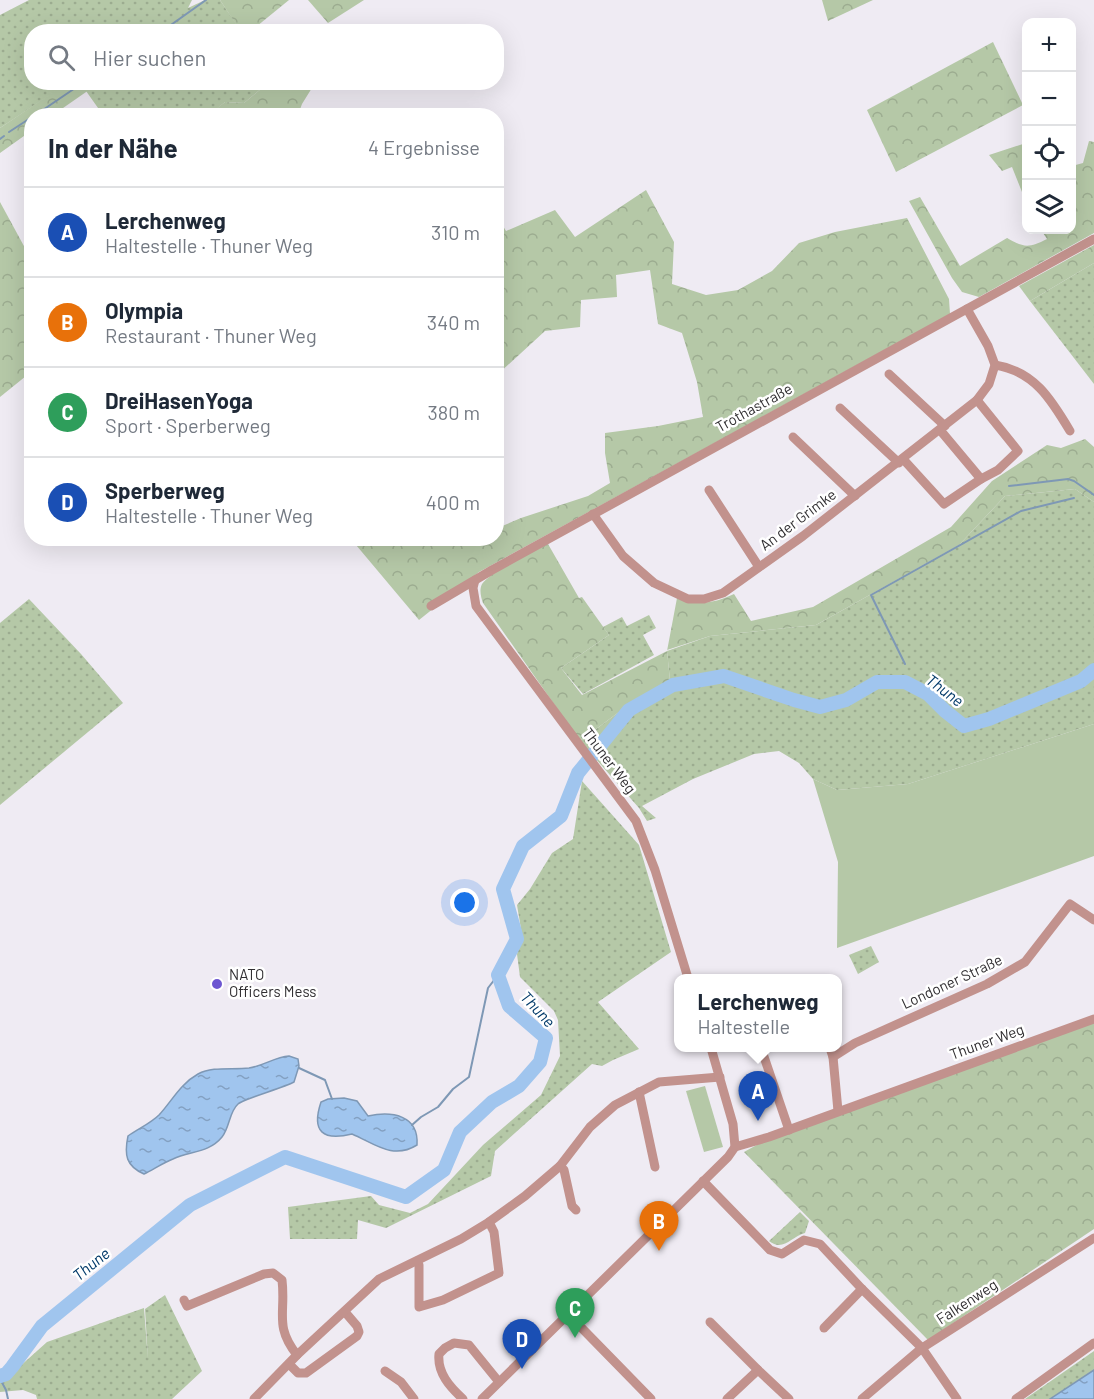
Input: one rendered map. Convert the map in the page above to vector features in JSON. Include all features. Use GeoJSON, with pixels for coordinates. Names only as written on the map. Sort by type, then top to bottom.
{"type":"FeatureCollection","features":[{"type":"Feature","properties":{"kind":"street","name":"Trothastraße"},"geometry":{"type":"LineString","coordinates":[[431,606],[593,514],[1094,238]]}},
{"type":"Feature","properties":{"kind":"street"},"geometry":{"type":"LineString","coordinates":[[967,309],[988,346],[995,365],[1007,367],[1033,380],[1070,431]]}},
{"type":"Feature","properties":{"kind":"street","name":"An der Grimke"},"geometry":{"type":"LineString","coordinates":[[593,514],[623,555],[654,583],[688,599],[704,599],[723,592],[855,496],[977,400],[988,384],[995,365]]}},
{"type":"Feature","properties":{"kind":"street"},"geometry":{"type":"LineString","coordinates":[[889,374],[942,428],[981,479]]}},
{"type":"Feature","properties":{"kind":"street"},"geometry":{"type":"LineString","coordinates":[[840,408],[901,461],[944,504],[998,470],[1018,451],[977,400]]}},
{"type":"Feature","properties":{"kind":"street","name":"An der Grimke"},"geometry":{"type":"LineString","coordinates":[[793,437],[855,496]]}},
{"type":"Feature","properties":{"kind":"street","name":"An der Grimke"},"geometry":{"type":"LineString","coordinates":[[709,490],[759,567]]}},
{"type":"Feature","properties":{"kind":"street","name":"Thuner Weg"},"geometry":{"type":"LineString","coordinates":[[475,580],[473,588],[476,606],[636,821],[655,870],[687,974]]}},
{"type":"Feature","properties":{"kind":"street","name":"Londoner Straße"},"geometry":{"type":"LineString","coordinates":[[842,1048],[987,984],[1025,962],[1070,904],[1094,920]]}},
{"type":"Feature","properties":{"kind":"street","name":"Thuner Weg"},"geometry":{"type":"LineString","coordinates":[[735,1147],[789,1130],[1094,1019]]}},
{"type":"Feature","properties":{"kind":"street"},"geometry":{"type":"LineString","coordinates":[[482,1399],[735,1147],[733,1124],[712,1052]]}},
{"type":"Feature","properties":{"kind":"street"},"geometry":{"type":"LineString","coordinates":[[763,1052],[789,1130]]}},
{"type":"Feature","properties":{"kind":"street","name":"Londoner Straße"},"geometry":{"type":"LineString","coordinates":[[831,1052],[838,1111]]}},
{"type":"Feature","properties":{"kind":"street"},"geometry":{"type":"LineString","coordinates":[[254,1399],[297,1354],[379,1279],[461,1239],[525,1196],[560,1166],[590,1127],[615,1105],[659,1082],[720,1077]]}},
{"type":"Feature","properties":{"kind":"street"},"geometry":{"type":"LineString","coordinates":[[639,1092],[655,1167]]}},
{"type":"Feature","properties":{"kind":"street"},"geometry":{"type":"LineString","coordinates":[[560,1166],[564,1170],[572,1206],[576,1210]]}},
{"type":"Feature","properties":{"kind":"street"},"geometry":{"type":"LineString","coordinates":[[703,1181],[770,1250],[782,1254],[804,1240],[820,1244],[861,1289],[922,1348],[957,1399]]}},
{"type":"Feature","properties":{"kind":"street"},"geometry":{"type":"LineString","coordinates":[[417,1261],[419,1265],[419,1307],[443,1300],[499,1273],[493,1227],[489,1222]]}},
{"type":"Feature","properties":{"kind":"street","name":"Falkenweg"},"geometry":{"type":"LineString","coordinates":[[862,1399],[922,1348],[1094,1238]]}},
{"type":"Feature","properties":{"kind":"street"},"geometry":{"type":"LineString","coordinates":[[187,1307],[264,1274],[273,1273],[282,1280],[282,1327],[286,1341],[297,1354]]}},
{"type":"Feature","properties":{"kind":"street"},"geometry":{"type":"LineString","coordinates":[[824,1328],[861,1289]]}},
{"type":"Feature","properties":{"kind":"street"},"geometry":{"type":"LineString","coordinates":[[289,1364],[298,1373],[306,1373],[357,1336],[359,1332],[357,1326],[345,1312]]}},
{"type":"Feature","properties":{"kind":"street"},"geometry":{"type":"LineString","coordinates":[[568,1314],[651,1399]]}},
{"type":"Feature","properties":{"kind":"street"},"geometry":{"type":"LineString","coordinates":[[710,1322],[789,1399]]}},
{"type":"Feature","properties":{"kind":"street"},"geometry":{"type":"LineString","coordinates":[[463,1399],[447,1382],[440,1367],[439,1354],[454,1343],[469,1345],[499,1382]]}},
{"type":"Feature","properties":{"kind":"street"},"geometry":{"type":"LineString","coordinates":[[1016,1399],[1094,1343]]}},
{"type":"Feature","properties":{"kind":"street"},"geometry":{"type":"LineString","coordinates":[[728,1399],[758,1370]]}},
{"type":"Feature","properties":{"kind":"street"},"geometry":{"type":"LineString","coordinates":[[385,1371],[401,1382],[414,1399]]}},
{"type":"Feature","properties":{"kind":"green space"},"geometry":{"type":"Polygon","coordinates":[[[29,0],[192,0],[188,8],[205,0],[220,0],[236,24],[24,24],[24,90],[57,90],[30,108],[24,108],[24,112],[0,128],[0,15],[29,0]]]}},
{"type":"Feature","properties":{"kind":"green space"},"geometry":{"type":"Polygon","coordinates":[[[220,0],[289,0],[260,24],[236,24],[220,0]]]}},
{"type":"Feature","properties":{"kind":"green space"},"geometry":{"type":"Polygon","coordinates":[[[308,0],[364,0],[328,23],[308,0]]]}},
{"type":"Feature","properties":{"kind":"green space"},"geometry":{"type":"Polygon","coordinates":[[[822,0],[873,0],[828,21],[822,0]]]}},
{"type":"Feature","properties":{"kind":"green space"},"geometry":{"type":"Polygon","coordinates":[[[993,42],[1022,103],[1022,106],[896,172],[867,110],[993,42]]]}},
{"type":"Feature","properties":{"kind":"green space"},"geometry":{"type":"Polygon","coordinates":[[[56,90],[89,90],[63,108],[30,108],[56,90]]]}},
{"type":"Feature","properties":{"kind":"green space"},"geometry":{"type":"Polygon","coordinates":[[[260,90],[244,103],[225,102],[218,108],[98,108],[86,91],[260,90]]]}},
{"type":"Feature","properties":{"kind":"green space"},"geometry":{"type":"Polygon","coordinates":[[[260,90],[311,90],[301,108],[217,108],[225,102],[244,103],[260,90]]]}},
{"type":"Feature","properties":{"kind":"green space"},"geometry":{"type":"Polygon","coordinates":[[[24,112],[24,136],[0,153],[0,128],[24,112]]]}},
{"type":"Feature","properties":{"kind":"green space"},"geometry":{"type":"Polygon","coordinates":[[[1089,141],[1094,142],[1094,233],[979,297],[962,292],[909,201],[920,197],[960,266],[1007,238],[1027,246],[1047,239],[1044,234],[1076,234],[1076,165],[1083,163],[1089,141]]]}},
{"type":"Feature","properties":{"kind":"green space"},"geometry":{"type":"Polygon","coordinates":[[[1022,144],[1022,192],[1012,167],[1002,171],[989,155],[1022,144]]]}},
{"type":"Feature","properties":{"kind":"green space"},"geometry":{"type":"Polygon","coordinates":[[[646,190],[674,242],[672,284],[706,295],[738,290],[772,271],[799,243],[835,232],[907,218],[949,299],[950,314],[479,572],[419,620],[357,546],[504,546],[504,525],[588,496],[610,483],[605,453],[605,433],[703,417],[697,382],[682,333],[658,324],[650,270],[616,275],[617,297],[581,300],[580,327],[545,331],[504,369],[504,228],[506,231],[555,210],[575,237],[646,190]]]}},
{"type":"Feature","properties":{"kind":"green space"},"geometry":{"type":"Polygon","coordinates":[[[0,202],[24,246],[24,378],[0,397],[0,202]]]}},
{"type":"Feature","properties":{"kind":"green space"},"geometry":{"type":"Polygon","coordinates":[[[1094,245],[1094,263],[1030,301],[1019,286],[1094,245]]]}},
{"type":"Feature","properties":{"kind":"green space"},"geometry":{"type":"Polygon","coordinates":[[[1094,263],[1094,384],[1030,301],[1094,263]]]}},
{"type":"Feature","properties":{"kind":"green space"},"geometry":{"type":"Polygon","coordinates":[[[1085,439],[1094,447],[1094,502],[1075,489],[1005,496],[959,545],[816,625],[710,636],[667,650],[677,598],[706,602],[734,594],[751,621],[813,607],[951,527],[992,481],[1047,445],[1061,448],[1085,439]]]}},
{"type":"Feature","properties":{"kind":"green space"},"geometry":{"type":"Polygon","coordinates":[[[1075,489],[1094,502],[1094,724],[908,784],[837,790],[813,779],[799,763],[779,751],[754,754],[693,779],[642,806],[656,818],[647,821],[639,808],[580,741],[635,700],[670,681],[667,651],[710,636],[816,625],[959,545],[1005,496],[1075,489]]]}},
{"type":"Feature","properties":{"kind":"green space"},"geometry":{"type":"Polygon","coordinates":[[[548,544],[579,598],[582,597],[609,635],[561,668],[582,695],[667,651],[670,681],[635,700],[580,741],[483,603],[481,586],[503,568],[548,544]]]}},
{"type":"Feature","properties":{"kind":"green space"},"geometry":{"type":"Polygon","coordinates":[[[29,599],[123,703],[0,805],[0,623],[29,599]]]}},
{"type":"Feature","properties":{"kind":"green space"},"geometry":{"type":"Polygon","coordinates":[[[649,615],[656,628],[643,635],[654,655],[583,694],[561,668],[609,635],[603,627],[622,617],[627,626],[649,615]]]}},
{"type":"Feature","properties":{"kind":"green space"},"geometry":{"type":"Polygon","coordinates":[[[1094,724],[1094,856],[837,948],[838,862],[813,779],[837,790],[908,784],[1094,724]]]}},
{"type":"Feature","properties":{"kind":"green space"},"geometry":{"type":"Polygon","coordinates":[[[582,781],[639,845],[671,952],[598,1002],[639,1049],[602,1066],[592,1064],[495,1151],[491,1176],[386,1228],[358,1220],[357,1239],[290,1239],[288,1207],[371,1196],[379,1205],[410,1213],[428,1204],[483,1145],[541,1095],[560,1056],[558,1020],[554,1011],[520,977],[517,954],[522,935],[517,905],[530,889],[552,853],[573,839],[582,781]]]}},
{"type":"Feature","properties":{"kind":"green space"},"geometry":{"type":"Polygon","coordinates":[[[871,946],[879,962],[858,974],[849,955],[871,946]]]}},
{"type":"Feature","properties":{"kind":"green space"},"geometry":{"type":"Polygon","coordinates":[[[1094,1020],[1094,1229],[928,1340],[744,1152],[775,1135],[1094,1020]]]}},
{"type":"Feature","properties":{"kind":"green space"},"geometry":{"type":"Polygon","coordinates":[[[705,1086],[723,1147],[704,1152],[686,1091],[705,1086]]]}},
{"type":"Feature","properties":{"kind":"green space"},"geometry":{"type":"Polygon","coordinates":[[[800,1212],[809,1221],[805,1233],[779,1245],[769,1241],[800,1212]]]}},
{"type":"Feature","properties":{"kind":"green space"},"geometry":{"type":"Polygon","coordinates":[[[165,1295],[202,1371],[172,1399],[37,1399],[36,1395],[23,1390],[0,1392],[0,1380],[8,1377],[47,1342],[144,1308],[148,1360],[145,1309],[165,1295]]]}},
{"type":"Feature","properties":{"kind":"green space"},"geometry":{"type":"Polygon","coordinates":[[[1094,1351],[1094,1370],[1050,1399],[1025,1399],[1094,1351]]]}},
{"type":"Feature","properties":{"kind":"water"},"geometry":{"type":"Polygon","coordinates":[[[289,1056],[298,1059],[299,1066],[294,1082],[238,1104],[225,1133],[217,1142],[205,1149],[179,1156],[144,1174],[130,1163],[126,1149],[128,1136],[159,1115],[192,1078],[210,1070],[249,1068],[289,1056]]]}},
{"type":"Feature","properties":{"kind":"water"},"geometry":{"type":"Polygon","coordinates":[[[344,1098],[357,1101],[368,1116],[395,1115],[409,1121],[414,1127],[417,1145],[400,1151],[392,1151],[352,1134],[334,1136],[322,1132],[318,1121],[321,1102],[344,1098]]]}},
{"type":"Feature","properties":{"kind":"water"},"geometry":{"type":"Polygon","coordinates":[[[1094,1370],[1094,1399],[1050,1399],[1094,1370]]]}},
{"type":"Feature","properties":{"kind":"waterway"},"geometry":{"type":"LineString","coordinates":[[172,24],[206,0]]}},
{"type":"Feature","properties":{"kind":"waterway"},"geometry":{"type":"LineString","coordinates":[[46,108],[72,90]]}},
{"type":"Feature","properties":{"kind":"waterway"},"geometry":{"type":"LineString","coordinates":[[9,132],[24,122]]}},
{"type":"Feature","properties":{"kind":"waterway"},"geometry":{"type":"LineString","coordinates":[[0,139],[4,136]]}},
{"type":"Feature","properties":{"kind":"waterway"},"geometry":{"type":"LineString","coordinates":[[1009,486],[1068,479],[1094,495]]}},
{"type":"Feature","properties":{"kind":"waterway"},"geometry":{"type":"LineString","coordinates":[[905,664],[871,595],[1021,511],[1074,498]]}},
{"type":"Feature","properties":{"kind":"waterway","name":"Thune"},"geometry":{"type":"LineString","coordinates":[[0,1376],[6,1374],[12,1367],[42,1326],[190,1205],[285,1157],[406,1197],[444,1170],[460,1132],[492,1102],[519,1086],[540,1062],[546,1038],[509,1006],[498,975],[517,939],[503,889],[523,846],[561,816],[578,773],[629,710],[673,685],[724,676],[820,707],[846,700],[877,682],[905,682],[928,694],[964,726],[989,719],[1081,681],[1094,670]]}},
{"type":"Feature","properties":{"kind":"waterway"},"geometry":{"type":"LineString","coordinates":[[412,1125],[438,1107],[453,1089],[469,1077],[488,988],[498,975]]}},
{"type":"Feature","properties":{"kind":"waterway"},"geometry":{"type":"LineString","coordinates":[[299,1068],[325,1080],[332,1099]]}},
{"type":"Feature","properties":{"kind":"waterway"},"geometry":{"type":"LineString","coordinates":[[0,1379],[8,1399]]}},
{"type":"Feature","properties":{"kind":"place","name":"NATO Officers Mess"},"geometry":{"type":"Point","coordinates":[217,984]}},
{"type":"Feature","properties":{"kind":"place","name":"Lerchenweg"},"geometry":{"type":"Point","coordinates":[758,1121]}},
{"type":"Feature","properties":{"kind":"place","name":"Olympia"},"geometry":{"type":"Point","coordinates":[659,1251]}},
{"type":"Feature","properties":{"kind":"place","name":"DreiHasenYoga"},"geometry":{"type":"Point","coordinates":[575,1338]}},
{"type":"Feature","properties":{"kind":"place","name":"Sperberweg"},"geometry":{"type":"Point","coordinates":[522,1369]}}]}
